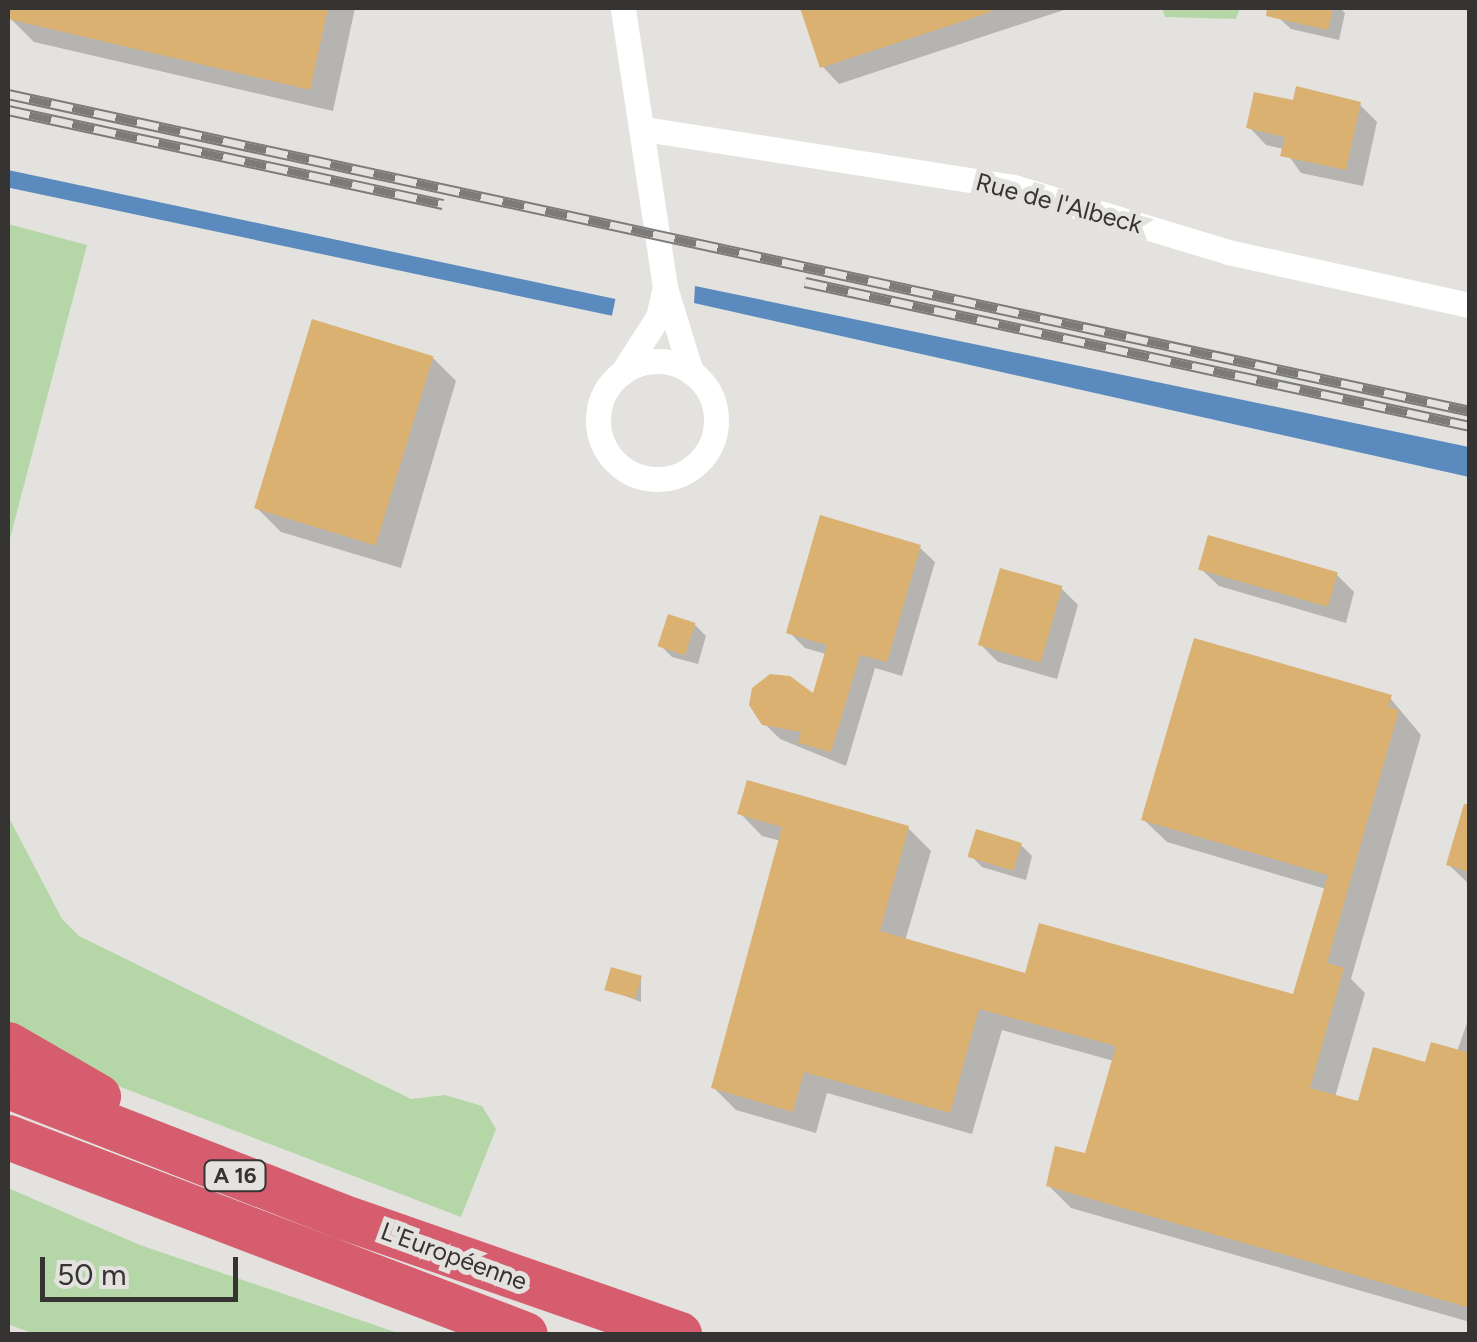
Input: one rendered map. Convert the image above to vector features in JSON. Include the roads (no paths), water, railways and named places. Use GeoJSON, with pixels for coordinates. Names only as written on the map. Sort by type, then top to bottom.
{"type":"FeatureCollection","features":[{"type":"Feature","properties":{"kind":"highway"},"geometry":{"type":"LineString","coordinates":[[8,1044],[110,1102],[465,1260]]}},
{"type":"Feature","properties":{"kind":"highway","name":"L'Européenne"},"geometry":{"type":"LineString","coordinates":[[8,1086],[465,1260],[679,1334]]}},
{"type":"Feature","properties":{"kind":"highway","name":"L'Européenne"},"geometry":{"type":"LineString","coordinates":[[8,1137],[524,1334]]}},
{"type":"Feature","properties":{"kind":"highway"},"geometry":{"type":"LineString","coordinates":[[8,1146],[218,1220]]}},
{"type":"Feature","properties":{"kind":"street"},"geometry":{"type":"LineString","coordinates":[[624,8],[665,286],[691,372],[714,403],[714,434],[694,466],[658,479],[626,470],[601,437],[601,404],[658,317],[665,286]]}},
{"type":"Feature","properties":{"kind":"street","name":"Rue de l'Albeck"},"geometry":{"type":"LineString","coordinates":[[644,129],[1010,186],[1228,252],[1470,306]]}},
{"type":"Feature","properties":{"kind":"street"},"geometry":{"type":"LineString","coordinates":[[622,373],[652,362],[691,372]]}},
{"type":"Feature","properties":{"kind":"water"},"geometry":{"type":"Polygon","coordinates":[[[8,170],[615,299],[612,316],[8,187],[8,170]]]}},
{"type":"Feature","properties":{"kind":"water"},"geometry":{"type":"Polygon","coordinates":[[[695,286],[1469,447],[1469,477],[694,303],[695,286]]]}},
{"type":"Feature","properties":{"kind":"railway"},"geometry":{"type":"LineString","coordinates":[[8,94],[1470,411]]}},
{"type":"Feature","properties":{"kind":"railway"},"geometry":{"type":"LineString","coordinates":[[8,110],[443,204]]}},
{"type":"Feature","properties":{"kind":"railway"},"geometry":{"type":"LineString","coordinates":[[805,282],[1470,426]]}}]}
